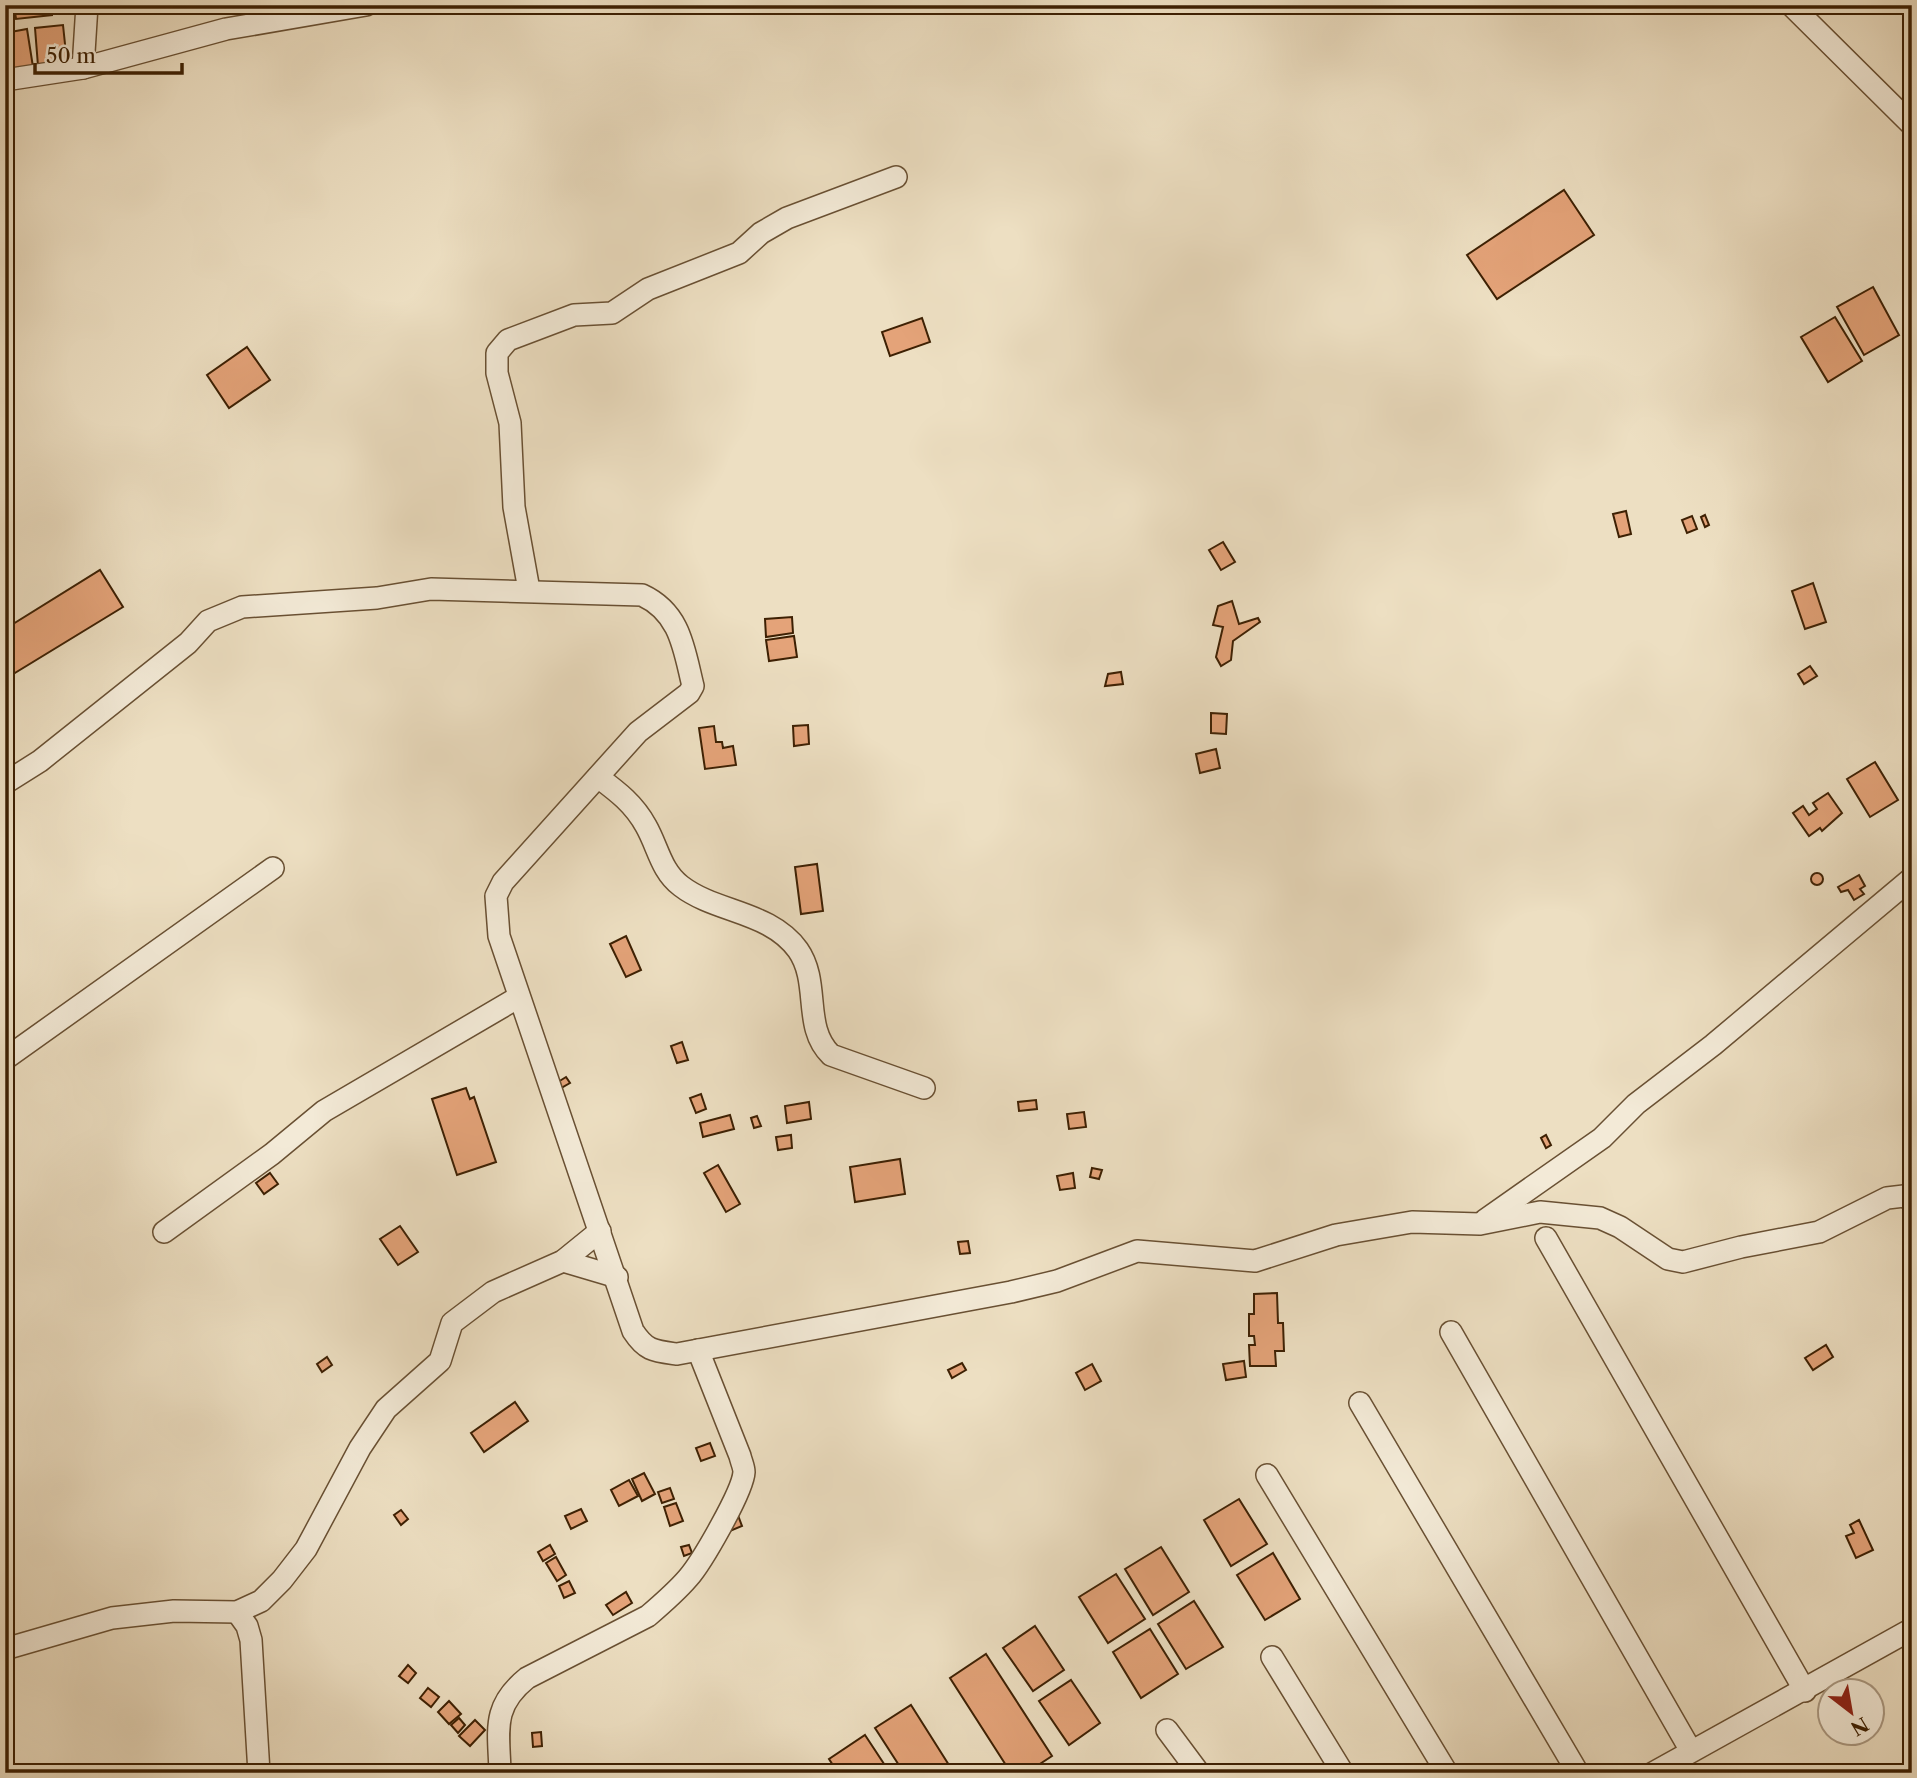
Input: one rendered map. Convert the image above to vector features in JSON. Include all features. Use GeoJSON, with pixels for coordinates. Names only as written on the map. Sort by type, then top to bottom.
{"type":"FeatureCollection","features":[{"type":"Feature","properties":{"kind":"street"},"geometry":{"type":"LineString","coordinates":[[83,68],[87,5]]}},
{"type":"Feature","properties":{"kind":"street"},"geometry":{"type":"LineString","coordinates":[[5,80],[83,68],[226,29],[366,5]]}},
{"type":"Feature","properties":{"kind":"street"},"geometry":{"type":"LineString","coordinates":[[1791,5],[1912,125]]}},
{"type":"Feature","properties":{"kind":"street"},"geometry":{"type":"LineString","coordinates":[[529,590],[514,507],[510,423],[497,373],[497,353],[508,340],[574,315],[612,313],[648,289],[733,257],[761,233],[787,218],[897,177]]}},
{"type":"Feature","properties":{"kind":"street"},"geometry":{"type":"LineString","coordinates":[[5,783],[40,761],[222,613],[242,607],[377,598],[430,589],[642,595],[659,603],[681,636],[692,686],[689,693],[638,732],[503,882],[496,896],[499,936],[617,1277],[633,1331],[643,1346],[677,1354],[1011,1292],[1057,1281],[1137,1251],[1255,1261],[1336,1235],[1400,1224],[1480,1224],[1540,1212],[1600,1218],[1620,1227],[1668,1259],[1684,1262],[1741,1247],[1819,1232],[1887,1198],[1904,1196],[1912,1201]]}},
{"type":"Feature","properties":{"kind":"street"},"geometry":{"type":"LineString","coordinates":[[598,777],[631,802],[647,827],[663,866],[681,886],[757,918],[797,948],[808,969],[813,1019],[821,1045],[831,1055],[924,1088]]}},
{"type":"Feature","properties":{"kind":"street"},"geometry":{"type":"LineString","coordinates":[[5,1059],[273,868]]}},
{"type":"Feature","properties":{"kind":"street"},"geometry":{"type":"LineString","coordinates":[[1480,1224],[1602,1138],[1636,1104],[1713,1045],[1912,878]]}},
{"type":"Feature","properties":{"kind":"street"},"geometry":{"type":"LineString","coordinates":[[164,1232],[271,1154],[324,1111],[519,997]]}},
{"type":"Feature","properties":{"kind":"street"},"geometry":{"type":"LineString","coordinates":[[5,1649],[112,1618],[174,1611],[237,1612],[261,1601],[282,1580],[306,1549],[360,1448],[386,1409],[440,1361],[452,1323],[493,1292],[563,1261],[600,1231]]}},
{"type":"Feature","properties":{"kind":"street"},"geometry":{"type":"LineString","coordinates":[[1546,1238],[1805,1691]]}},
{"type":"Feature","properties":{"kind":"street"},"geometry":{"type":"LineString","coordinates":[[563,1261],[617,1277]]}},
{"type":"Feature","properties":{"kind":"street"},"geometry":{"type":"LineString","coordinates":[[1451,1332],[1691,1751]]}},
{"type":"Feature","properties":{"kind":"street"},"geometry":{"type":"LineString","coordinates":[[500,1773],[499,1712],[514,1688],[527,1678],[648,1616],[688,1577],[707,1550],[741,1483],[744,1471],[740,1456],[698,1350]]}},
{"type":"Feature","properties":{"kind":"street"},"geometry":{"type":"LineString","coordinates":[[1360,1403],[1578,1773]]}},
{"type":"Feature","properties":{"kind":"street"},"geometry":{"type":"LineString","coordinates":[[1267,1475],[1447,1773]]}},
{"type":"Feature","properties":{"kind":"street"},"geometry":{"type":"LineString","coordinates":[[237,1612],[247,1626],[251,1640],[259,1773]]}},
{"type":"Feature","properties":{"kind":"street"},"geometry":{"type":"LineString","coordinates":[[1653,1773],[1805,1691],[1912,1629]]}},
{"type":"Feature","properties":{"kind":"street"},"geometry":{"type":"LineString","coordinates":[[1272,1657],[1343,1773]]}},
{"type":"Feature","properties":{"kind":"street"},"geometry":{"type":"LineString","coordinates":[[1167,1730],[1199,1773]]}},
{"type":"Feature","properties":{"kind":"building"},"geometry":{"type":"Polygon","coordinates":[[[14,5],[51,5],[52,15],[16,19],[14,5]]]}},
{"type":"Feature","properties":{"kind":"building"},"geometry":{"type":"Polygon","coordinates":[[[63,25],[67,63],[38,66],[35,28],[63,25]]]}},
{"type":"Feature","properties":{"kind":"building"},"geometry":{"type":"Polygon","coordinates":[[[27,29],[33,67],[9,71],[5,33],[27,29]]]}},
{"type":"Feature","properties":{"kind":"building"},"geometry":{"type":"Polygon","coordinates":[[[1564,190],[1594,235],[1497,299],[1467,255],[1564,190]]]}},
{"type":"Feature","properties":{"kind":"building"},"geometry":{"type":"Polygon","coordinates":[[[1873,287],[1899,335],[1864,355],[1837,307],[1873,287]]]}},
{"type":"Feature","properties":{"kind":"building"},"geometry":{"type":"Polygon","coordinates":[[[1835,317],[1862,361],[1828,382],[1801,337],[1835,317]]]}},
{"type":"Feature","properties":{"kind":"building"},"geometry":{"type":"Polygon","coordinates":[[[922,318],[930,342],[890,356],[882,332],[922,318]]]}},
{"type":"Feature","properties":{"kind":"building"},"geometry":{"type":"Polygon","coordinates":[[[247,347],[270,380],[229,408],[207,375],[247,347]]]}},
{"type":"Feature","properties":{"kind":"building"},"geometry":{"type":"Polygon","coordinates":[[[1626,511],[1631,534],[1619,537],[1613,514],[1626,511]]]}},
{"type":"Feature","properties":{"kind":"building"},"geometry":{"type":"Polygon","coordinates":[[[1705,515],[1709,525],[1705,527],[1701,517],[1705,515]]]}},
{"type":"Feature","properties":{"kind":"building"},"geometry":{"type":"Polygon","coordinates":[[[1692,516],[1697,529],[1687,533],[1682,520],[1692,516]]]}},
{"type":"Feature","properties":{"kind":"building"},"geometry":{"type":"Polygon","coordinates":[[[1223,542],[1235,562],[1221,570],[1209,550],[1223,542]]]}},
{"type":"Feature","properties":{"kind":"building"},"geometry":{"type":"Polygon","coordinates":[[[100,570],[123,607],[5,679],[5,629],[100,570]]]}},
{"type":"Feature","properties":{"kind":"building"},"geometry":{"type":"Polygon","coordinates":[[[1813,583],[1826,622],[1805,629],[1792,591],[1813,583]]]}},
{"type":"Feature","properties":{"kind":"building"},"geometry":{"type":"Polygon","coordinates":[[[1232,601],[1239,624],[1258,618],[1260,622],[1233,641],[1231,660],[1221,666],[1216,657],[1223,627],[1213,625],[1218,606],[1232,601]]]}},
{"type":"Feature","properties":{"kind":"building"},"geometry":{"type":"Polygon","coordinates":[[[792,617],[793,633],[766,637],[765,619],[792,617]]]}},
{"type":"Feature","properties":{"kind":"building"},"geometry":{"type":"Polygon","coordinates":[[[794,636],[797,657],[769,661],[766,640],[794,636]]]}},
{"type":"Feature","properties":{"kind":"building"},"geometry":{"type":"Polygon","coordinates":[[[1810,666],[1817,676],[1804,684],[1798,674],[1810,666]]]}},
{"type":"Feature","properties":{"kind":"building"},"geometry":{"type":"Polygon","coordinates":[[[1121,672],[1123,684],[1105,686],[1108,674],[1121,672]]]}},
{"type":"Feature","properties":{"kind":"building"},"geometry":{"type":"Polygon","coordinates":[[[1211,713],[1227,714],[1226,734],[1211,733],[1211,713]]]}},
{"type":"Feature","properties":{"kind":"building"},"geometry":{"type":"Polygon","coordinates":[[[808,725],[809,744],[794,746],[793,726],[808,725]]]}},
{"type":"Feature","properties":{"kind":"building"},"geometry":{"type":"Polygon","coordinates":[[[714,726],[716,742],[722,742],[723,748],[733,746],[736,765],[705,769],[699,728],[714,726]]]}},
{"type":"Feature","properties":{"kind":"building"},"geometry":{"type":"Polygon","coordinates":[[[1216,749],[1220,768],[1200,773],[1196,754],[1216,749]]]}},
{"type":"Feature","properties":{"kind":"building"},"geometry":{"type":"Polygon","coordinates":[[[1875,762],[1898,800],[1870,817],[1847,779],[1875,762]]]}},
{"type":"Feature","properties":{"kind":"building"},"geometry":{"type":"Polygon","coordinates":[[[1828,793],[1842,813],[1822,831],[1820,828],[1809,836],[1793,813],[1803,806],[1809,815],[1817,809],[1813,803],[1828,793]]]}},
{"type":"Feature","properties":{"kind":"building"},"geometry":{"type":"Polygon","coordinates":[[[817,864],[823,911],[801,914],[795,867],[817,864]]]}},
{"type":"Feature","properties":{"kind":"building"},"geometry":{"type":"Polygon","coordinates":[[[1817,873],[1823,879],[1817,885],[1811,879],[1817,873]]]}},
{"type":"Feature","properties":{"kind":"building"},"geometry":{"type":"Polygon","coordinates":[[[1859,875],[1865,886],[1860,889],[1864,894],[1854,900],[1848,890],[1841,892],[1838,887],[1859,875]]]}},
{"type":"Feature","properties":{"kind":"building"},"geometry":{"type":"Polygon","coordinates":[[[626,936],[641,970],[626,977],[610,944],[626,936]]]}},
{"type":"Feature","properties":{"kind":"building"},"geometry":{"type":"Polygon","coordinates":[[[682,1042],[688,1060],[677,1063],[671,1046],[682,1042]]]}},
{"type":"Feature","properties":{"kind":"building"},"geometry":{"type":"Polygon","coordinates":[[[566,1077],[570,1083],[561,1088],[558,1082],[566,1077]]]}},
{"type":"Feature","properties":{"kind":"building"},"geometry":{"type":"Polygon","coordinates":[[[466,1088],[470,1099],[474,1097],[496,1162],[457,1175],[432,1099],[466,1088]]]}},
{"type":"Feature","properties":{"kind":"building"},"geometry":{"type":"Polygon","coordinates":[[[701,1094],[706,1109],[696,1113],[690,1098],[701,1094]]]}},
{"type":"Feature","properties":{"kind":"building"},"geometry":{"type":"Polygon","coordinates":[[[1036,1100],[1037,1109],[1019,1111],[1018,1102],[1036,1100]]]}},
{"type":"Feature","properties":{"kind":"building"},"geometry":{"type":"Polygon","coordinates":[[[809,1102],[811,1119],[787,1123],[785,1106],[809,1102]]]}},
{"type":"Feature","properties":{"kind":"building"},"geometry":{"type":"Polygon","coordinates":[[[1084,1112],[1086,1127],[1069,1129],[1067,1114],[1084,1112]]]}},
{"type":"Feature","properties":{"kind":"building"},"geometry":{"type":"Polygon","coordinates":[[[730,1115],[734,1129],[703,1137],[700,1123],[730,1115]]]}},
{"type":"Feature","properties":{"kind":"building"},"geometry":{"type":"Polygon","coordinates":[[[757,1116],[761,1126],[754,1128],[751,1118],[757,1116]]]}},
{"type":"Feature","properties":{"kind":"building"},"geometry":{"type":"Polygon","coordinates":[[[791,1135],[792,1148],[778,1150],[776,1137],[791,1135]]]}},
{"type":"Feature","properties":{"kind":"building"},"geometry":{"type":"Polygon","coordinates":[[[1546,1135],[1551,1145],[1546,1148],[1541,1138],[1546,1135]]]}},
{"type":"Feature","properties":{"kind":"building"},"geometry":{"type":"Polygon","coordinates":[[[900,1159],[905,1194],[855,1202],[850,1167],[900,1159]]]}},
{"type":"Feature","properties":{"kind":"building"},"geometry":{"type":"Polygon","coordinates":[[[718,1165],[740,1204],[726,1212],[704,1173],[718,1165]]]}},
{"type":"Feature","properties":{"kind":"building"},"geometry":{"type":"Polygon","coordinates":[[[1092,1168],[1102,1170],[1099,1179],[1090,1177],[1092,1168]]]}},
{"type":"Feature","properties":{"kind":"building"},"geometry":{"type":"Polygon","coordinates":[[[270,1173],[278,1184],[264,1194],[256,1183],[270,1173]]]}},
{"type":"Feature","properties":{"kind":"building"},"geometry":{"type":"Polygon","coordinates":[[[1073,1173],[1075,1188],[1060,1190],[1057,1176],[1073,1173]]]}},
{"type":"Feature","properties":{"kind":"building"},"geometry":{"type":"Polygon","coordinates":[[[400,1226],[418,1252],[398,1265],[380,1239],[400,1226]]]}},
{"type":"Feature","properties":{"kind":"building"},"geometry":{"type":"Polygon","coordinates":[[[968,1241],[970,1253],[960,1254],[958,1242],[968,1241]]]}},
{"type":"Feature","properties":{"kind":"building"},"geometry":{"type":"Polygon","coordinates":[[[1277,1293],[1278,1323],[1283,1323],[1284,1351],[1275,1351],[1276,1366],[1250,1366],[1249,1345],[1255,1345],[1254,1336],[1249,1336],[1249,1314],[1254,1314],[1254,1294],[1277,1293]]]}},
{"type":"Feature","properties":{"kind":"building"},"geometry":{"type":"Polygon","coordinates":[[[1826,1345],[1833,1357],[1813,1370],[1805,1358],[1826,1345]]]}},
{"type":"Feature","properties":{"kind":"building"},"geometry":{"type":"Polygon","coordinates":[[[327,1357],[332,1365],[322,1372],[317,1364],[327,1357]]]}},
{"type":"Feature","properties":{"kind":"building"},"geometry":{"type":"Polygon","coordinates":[[[1244,1361],[1246,1377],[1226,1380],[1223,1364],[1244,1361]]]}},
{"type":"Feature","properties":{"kind":"building"},"geometry":{"type":"Polygon","coordinates":[[[962,1363],[966,1370],[952,1378],[948,1370],[962,1363]]]}},
{"type":"Feature","properties":{"kind":"building"},"geometry":{"type":"Polygon","coordinates":[[[1092,1364],[1101,1381],[1085,1390],[1076,1373],[1092,1364]]]}},
{"type":"Feature","properties":{"kind":"building"},"geometry":{"type":"Polygon","coordinates":[[[515,1402],[528,1421],[484,1452],[471,1433],[515,1402]]]}},
{"type":"Feature","properties":{"kind":"building"},"geometry":{"type":"Polygon","coordinates":[[[710,1443],[715,1456],[701,1461],[696,1448],[710,1443]]]}},
{"type":"Feature","properties":{"kind":"building"},"geometry":{"type":"Polygon","coordinates":[[[644,1473],[655,1494],[642,1501],[632,1479],[644,1473]]]}},
{"type":"Feature","properties":{"kind":"building"},"geometry":{"type":"Polygon","coordinates":[[[629,1480],[638,1496],[619,1506],[611,1490],[629,1480]]]}},
{"type":"Feature","properties":{"kind":"building"},"geometry":{"type":"Polygon","coordinates":[[[670,1488],[674,1499],[662,1503],[658,1492],[670,1488]]]}},
{"type":"Feature","properties":{"kind":"building"},"geometry":{"type":"Polygon","coordinates":[[[1239,1499],[1267,1544],[1231,1566],[1204,1520],[1239,1499]]]}},
{"type":"Feature","properties":{"kind":"building"},"geometry":{"type":"Polygon","coordinates":[[[733,1502],[742,1526],[730,1531],[733,1502]]]}},
{"type":"Feature","properties":{"kind":"building"},"geometry":{"type":"Polygon","coordinates":[[[676,1503],[683,1521],[670,1526],[664,1507],[676,1503]]]}},
{"type":"Feature","properties":{"kind":"building"},"geometry":{"type":"Polygon","coordinates":[[[581,1509],[587,1521],[571,1529],[565,1516],[581,1509]]]}},
{"type":"Feature","properties":{"kind":"building"},"geometry":{"type":"Polygon","coordinates":[[[401,1510],[408,1519],[401,1525],[394,1515],[401,1510]]]}},
{"type":"Feature","properties":{"kind":"building"},"geometry":{"type":"Polygon","coordinates":[[[1859,1520],[1873,1550],[1856,1558],[1846,1536],[1854,1533],[1850,1525],[1859,1520]]]}},
{"type":"Feature","properties":{"kind":"building"},"geometry":{"type":"Polygon","coordinates":[[[550,1545],[555,1554],[543,1561],[538,1552],[550,1545]]]}},
{"type":"Feature","properties":{"kind":"building"},"geometry":{"type":"Polygon","coordinates":[[[689,1545],[692,1553],[684,1556],[681,1547],[689,1545]]]}},
{"type":"Feature","properties":{"kind":"building"},"geometry":{"type":"Polygon","coordinates":[[[1161,1547],[1189,1592],[1153,1615],[1125,1569],[1161,1547]]]}},
{"type":"Feature","properties":{"kind":"building"},"geometry":{"type":"Polygon","coordinates":[[[1273,1553],[1300,1599],[1265,1620],[1237,1575],[1273,1553]]]}},
{"type":"Feature","properties":{"kind":"building"},"geometry":{"type":"Polygon","coordinates":[[[556,1557],[566,1575],[557,1581],[546,1563],[556,1557]]]}},
{"type":"Feature","properties":{"kind":"building"},"geometry":{"type":"Polygon","coordinates":[[[1116,1574],[1145,1619],[1108,1643],[1079,1597],[1116,1574]]]}},
{"type":"Feature","properties":{"kind":"building"},"geometry":{"type":"Polygon","coordinates":[[[569,1581],[575,1593],[564,1598],[559,1586],[569,1581]]]}},
{"type":"Feature","properties":{"kind":"building"},"geometry":{"type":"Polygon","coordinates":[[[626,1592],[632,1603],[613,1615],[606,1605],[626,1592]]]}},
{"type":"Feature","properties":{"kind":"building"},"geometry":{"type":"Polygon","coordinates":[[[1194,1601],[1223,1647],[1186,1669],[1158,1624],[1194,1601]]]}},
{"type":"Feature","properties":{"kind":"building"},"geometry":{"type":"Polygon","coordinates":[[[1035,1626],[1064,1670],[1033,1691],[1003,1648],[1035,1626]]]}},
{"type":"Feature","properties":{"kind":"building"},"geometry":{"type":"Polygon","coordinates":[[[1150,1629],[1178,1674],[1141,1698],[1113,1652],[1150,1629]]]}},
{"type":"Feature","properties":{"kind":"building"},"geometry":{"type":"Polygon","coordinates":[[[986,1654],[1052,1756],[1026,1773],[1011,1773],[950,1678],[986,1654]]]}},
{"type":"Feature","properties":{"kind":"building"},"geometry":{"type":"Polygon","coordinates":[[[408,1665],[416,1673],[408,1683],[399,1676],[408,1665]]]}},
{"type":"Feature","properties":{"kind":"building"},"geometry":{"type":"Polygon","coordinates":[[[1071,1680],[1100,1723],[1069,1745],[1039,1701],[1071,1680]]]}},
{"type":"Feature","properties":{"kind":"building"},"geometry":{"type":"Polygon","coordinates":[[[428,1688],[439,1697],[431,1707],[420,1698],[428,1688]]]}},
{"type":"Feature","properties":{"kind":"building"},"geometry":{"type":"Polygon","coordinates":[[[449,1701],[461,1714],[449,1724],[438,1712],[449,1701]]]}},
{"type":"Feature","properties":{"kind":"building"},"geometry":{"type":"Polygon","coordinates":[[[911,1705],[954,1773],[904,1773],[875,1728],[911,1705]]]}},
{"type":"Feature","properties":{"kind":"building"},"geometry":{"type":"Polygon","coordinates":[[[459,1718],[465,1725],[458,1733],[451,1725],[459,1718]]]}},
{"type":"Feature","properties":{"kind":"building"},"geometry":{"type":"Polygon","coordinates":[[[475,1720],[485,1730],[470,1746],[459,1736],[475,1720]]]}},
{"type":"Feature","properties":{"kind":"building"},"geometry":{"type":"Polygon","coordinates":[[[541,1732],[542,1746],[533,1747],[532,1733],[541,1732]]]}},
{"type":"Feature","properties":{"kind":"building"},"geometry":{"type":"Polygon","coordinates":[[[865,1735],[890,1773],[838,1773],[829,1759],[865,1735]]]}}]}
